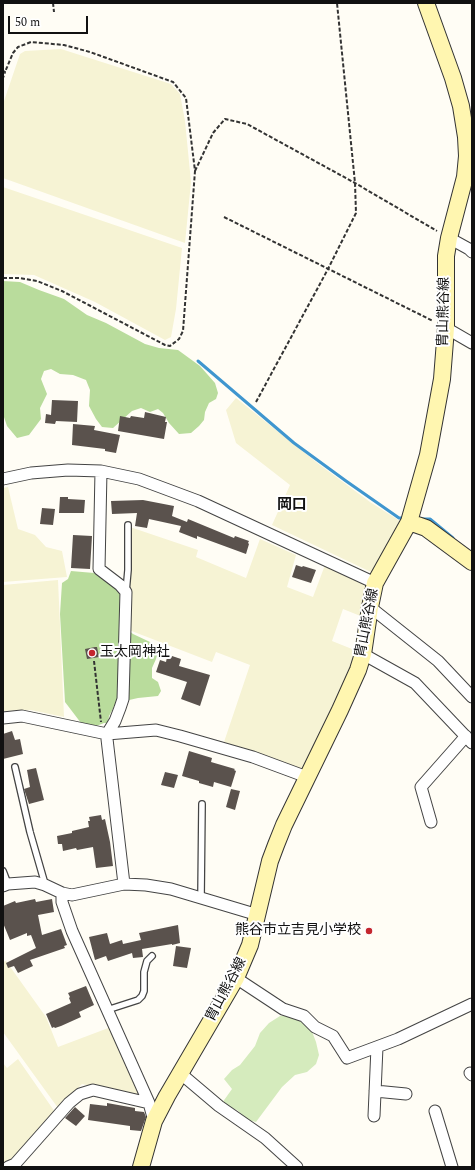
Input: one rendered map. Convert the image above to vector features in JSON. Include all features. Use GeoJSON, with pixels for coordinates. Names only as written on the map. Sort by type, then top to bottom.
{"type":"FeatureCollection","features":[{"type":"Feature","properties":{"kind":"main road","name":"胄山熊谷線"},"geometry":{"type":"LineString","coordinates":[[141,1167],[154,1121],[236,978],[250,944],[270,861],[284,825],[358,670],[363,654],[375,583],[410,518],[428,455],[442,379],[446,328],[446,256],[449,238],[469,178],[466,137],[461,106],[453,78],[426,3]]}},
{"type":"Feature","properties":{"kind":"main road"},"geometry":{"type":"LineString","coordinates":[[410,518],[472,562]]}},
{"type":"Feature","properties":{"kind":"street"},"geometry":{"type":"LineString","coordinates":[[449,238],[472,252]]}},
{"type":"Feature","properties":{"kind":"street"},"geometry":{"type":"LineString","coordinates":[[446,328],[472,343]]}},
{"type":"Feature","properties":{"kind":"street"},"geometry":{"type":"LineString","coordinates":[[3,479],[68,470],[101,471],[139,479],[198,501],[375,583]]}},
{"type":"Feature","properties":{"kind":"street"},"geometry":{"type":"LineString","coordinates":[[101,471],[99,569],[120,585],[126,592],[123,699],[118,715],[105,733]]}},
{"type":"Feature","properties":{"kind":"street"},"geometry":{"type":"LineString","coordinates":[[370,607],[438,661],[472,697]]}},
{"type":"Feature","properties":{"kind":"street"},"geometry":{"type":"LineString","coordinates":[[363,654],[415,683],[469,740],[421,787],[431,822]]}},
{"type":"Feature","properties":{"kind":"street"},"geometry":{"type":"LineString","coordinates":[[3,718],[22,716],[105,733],[156,730],[253,757],[307,777]]}},
{"type":"Feature","properties":{"kind":"street"},"geometry":{"type":"LineString","coordinates":[[105,733],[107,739],[124,884]]}},
{"type":"Feature","properties":{"kind":"street"},"geometry":{"type":"LineString","coordinates":[[5,885],[34,882],[45,885],[62,893],[72,895],[124,884],[146,885],[171,889],[201,897],[258,915]]}},
{"type":"Feature","properties":{"kind":"street"},"geometry":{"type":"LineString","coordinates":[[62,893],[62,902],[72,932],[149,1103],[154,1121]]}},
{"type":"Feature","properties":{"kind":"street"},"geometry":{"type":"LineString","coordinates":[[236,978],[283,1009],[304,1016],[314,1027],[333,1036],[347,1058],[398,1039],[472,1004]]}},
{"type":"Feature","properties":{"kind":"street"},"geometry":{"type":"LineString","coordinates":[[374,1116],[377,1047]]}},
{"type":"Feature","properties":{"kind":"street"},"geometry":{"type":"LineString","coordinates":[[180,1074],[219,1106],[266,1138],[297,1167]]}},
{"type":"Feature","properties":{"kind":"street"},"geometry":{"type":"LineString","coordinates":[[8,1167],[15,1164],[69,1103],[80,1094],[93,1090],[149,1103]]}},
{"type":"Feature","properties":{"kind":"street"},"geometry":{"type":"LineString","coordinates":[[375,1091],[406,1094]]}},
{"type":"Feature","properties":{"kind":"street"},"geometry":{"type":"LineString","coordinates":[[435,1111],[452,1167]]}},
{"type":"Feature","properties":{"kind":"lane"},"geometry":{"type":"LineString","coordinates":[[126,592],[128,570],[128,525]]}},
{"type":"Feature","properties":{"kind":"lane"},"geometry":{"type":"LineString","coordinates":[[15,767],[30,832],[45,885]]}},
{"type":"Feature","properties":{"kind":"lane"},"geometry":{"type":"LineString","coordinates":[[201,897],[202,804]]}},
{"type":"Feature","properties":{"kind":"lane"},"geometry":{"type":"LineString","coordinates":[[3,871],[5,885]]}},
{"type":"Feature","properties":{"kind":"lane"},"geometry":{"type":"LineString","coordinates":[[107,1010],[138,1000],[142,996],[144,991],[144,972],[147,962],[152,956]]}},
{"type":"Feature","properties":{"kind":"path"},"geometry":{"type":"LineString","coordinates":[[53,3],[54,12]]}},
{"type":"Feature","properties":{"kind":"path"},"geometry":{"type":"LineString","coordinates":[[256,402],[328,269],[356,213],[355,183],[337,3]]}},
{"type":"Feature","properties":{"kind":"path"},"geometry":{"type":"LineString","coordinates":[[3,78],[4,72],[13,53],[18,47],[31,42],[64,45],[90,52],[173,82],[186,98],[195,171],[183,331],[176,343],[170,346],[165,345],[100,310],[62,291],[37,281],[19,278],[3,278]]}},
{"type":"Feature","properties":{"kind":"path"},"geometry":{"type":"LineString","coordinates":[[195,171],[213,133],[225,119],[247,124],[355,183],[449,238]]}},
{"type":"Feature","properties":{"kind":"path"},"geometry":{"type":"LineString","coordinates":[[224,217],[446,328]]}},
{"type":"Feature","properties":{"kind":"path"},"geometry":{"type":"LineString","coordinates":[[94,661],[105,733]]}},
{"type":"Feature","properties":{"kind":"shaded area"},"geometry":{"type":"Polygon","coordinates":[[[61,49],[171,84],[180,94],[185,121],[191,182],[185,243],[3,178],[3,104],[20,54],[25,51],[61,49]]]}},
{"type":"Feature","properties":{"kind":"shaded area"},"geometry":{"type":"Polygon","coordinates":[[[3,187],[182,248],[176,309],[171,337],[165,340],[95,302],[34,275],[3,274],[3,187]]]}},
{"type":"Feature","properties":{"kind":"shaded area"},"geometry":{"type":"Polygon","coordinates":[[[236,398],[320,465],[370,502],[400,521],[373,573],[272,525],[290,485],[236,443],[226,410],[236,398]]]}},
{"type":"Feature","properties":{"kind":"shaded area"},"geometry":{"type":"Polygon","coordinates":[[[8,487],[18,529],[35,535],[46,547],[62,551],[67,577],[3,582],[3,488],[8,487]]]}},
{"type":"Feature","properties":{"kind":"shaded area"},"geometry":{"type":"Polygon","coordinates":[[[130,527],[198,550],[196,557],[246,578],[260,539],[296,555],[287,587],[313,597],[325,565],[361,580],[367,586],[363,617],[343,609],[332,641],[357,651],[349,675],[302,771],[224,742],[250,665],[216,652],[212,662],[129,630],[130,527]]]}},
{"type":"Feature","properties":{"kind":"shaded area"},"geometry":{"type":"Polygon","coordinates":[[[58,580],[64,717],[31,710],[3,711],[3,585],[58,580]]]}},
{"type":"Feature","properties":{"kind":"shaded area"},"geometry":{"type":"Polygon","coordinates":[[[6,961],[46,1017],[58,1047],[111,1027],[141,1094],[139,1096],[82,1084],[58,1108],[3,1032],[3,962],[6,961]]]}},
{"type":"Feature","properties":{"kind":"shaded area"},"geometry":{"type":"Polygon","coordinates":[[[18,1059],[55,1112],[14,1158],[3,1163],[3,1063],[7,1068],[18,1059]]]}},
{"type":"Feature","properties":{"kind":"green space"},"geometry":{"type":"Polygon","coordinates":[[[3,281],[20,282],[64,299],[87,315],[106,323],[145,344],[159,348],[178,350],[200,366],[215,383],[218,393],[216,399],[209,403],[205,412],[204,420],[191,433],[179,434],[169,423],[163,413],[158,409],[150,412],[141,408],[132,411],[113,428],[102,427],[89,406],[90,390],[86,380],[73,375],[60,374],[51,369],[44,371],[41,379],[47,394],[40,408],[41,419],[29,435],[17,438],[7,426],[3,414],[3,281]]]}},
{"type":"Feature","properties":{"kind":"green space"},"geometry":{"type":"Polygon","coordinates":[[[71,571],[94,573],[120,592],[122,625],[133,634],[159,648],[152,668],[152,678],[158,682],[161,691],[158,696],[138,698],[116,703],[109,716],[108,723],[94,727],[81,723],[65,702],[60,614],[62,583],[68,579],[71,571]]]}},
{"type":"Feature","properties":{"kind":"green space"},"geometry":{"type":"Polygon","coordinates":[[[291,1015],[302,1019],[311,1029],[319,1055],[316,1064],[307,1072],[295,1075],[282,1087],[256,1122],[248,1120],[237,1110],[227,1107],[222,1103],[232,1089],[224,1079],[232,1070],[240,1065],[255,1046],[260,1033],[269,1023],[280,1016],[291,1015]]]}},
{"type":"Feature","properties":{"kind":"building"},"geometry":{"type":"Polygon","coordinates":[[[52,400],[78,401],[77,422],[56,421],[55,424],[45,423],[46,414],[51,415],[52,400]]]}},
{"type":"Feature","properties":{"kind":"building"},"geometry":{"type":"Polygon","coordinates":[[[145,412],[166,417],[165,422],[167,422],[164,439],[118,431],[120,416],[144,418],[145,412]]]}},
{"type":"Feature","properties":{"kind":"building"},"geometry":{"type":"Polygon","coordinates":[[[73,424],[95,426],[94,430],[120,435],[116,453],[105,451],[105,449],[72,445],[73,424]]]}},
{"type":"Feature","properties":{"kind":"building"},"geometry":{"type":"Polygon","coordinates":[[[60,497],[85,500],[84,513],[59,513],[60,497]]]}},
{"type":"Feature","properties":{"kind":"building"},"geometry":{"type":"Polygon","coordinates":[[[143,500],[174,506],[172,516],[187,522],[188,519],[234,538],[235,536],[249,541],[246,554],[197,536],[197,539],[179,532],[181,526],[149,519],[147,528],[135,526],[137,513],[112,514],[111,501],[143,500]]]}},
{"type":"Feature","properties":{"kind":"building"},"geometry":{"type":"Polygon","coordinates":[[[42,508],[55,509],[53,525],[40,524],[42,508]]]}},
{"type":"Feature","properties":{"kind":"building"},"geometry":{"type":"Polygon","coordinates":[[[73,535],[92,536],[90,569],[71,568],[73,535]]]}},
{"type":"Feature","properties":{"kind":"building"},"geometry":{"type":"Polygon","coordinates":[[[296,565],[316,570],[311,583],[292,577],[296,565]]]}},
{"type":"Feature","properties":{"kind":"building","name":"玉太岡神社"},"geometry":{"type":"Polygon","coordinates":[[[97,647],[99,657],[87,659],[85,649],[97,647]]]}},
{"type":"Feature","properties":{"kind":"building"},"geometry":{"type":"Polygon","coordinates":[[[172,656],[181,659],[179,666],[210,675],[200,706],[181,699],[187,682],[156,672],[160,660],[166,662],[167,657],[171,658],[172,656]]]}},
{"type":"Feature","properties":{"kind":"building"},"geometry":{"type":"Polygon","coordinates":[[[12,731],[15,740],[20,739],[23,754],[3,759],[3,734],[12,731]]]}},
{"type":"Feature","properties":{"kind":"building"},"geometry":{"type":"Polygon","coordinates":[[[189,751],[212,758],[211,762],[235,769],[234,770],[236,771],[231,787],[214,782],[213,787],[182,776],[189,751]]]}},
{"type":"Feature","properties":{"kind":"building"},"geometry":{"type":"Polygon","coordinates":[[[36,768],[44,800],[29,804],[24,789],[30,787],[27,770],[36,768]]]}},
{"type":"Feature","properties":{"kind":"building"},"geometry":{"type":"Polygon","coordinates":[[[165,772],[178,775],[174,788],[161,785],[165,772]]]}},
{"type":"Feature","properties":{"kind":"building"},"geometry":{"type":"Polygon","coordinates":[[[231,789],[240,791],[235,810],[226,807],[231,789]]]}},
{"type":"Feature","properties":{"kind":"building"},"geometry":{"type":"Polygon","coordinates":[[[101,815],[102,820],[105,819],[113,866],[96,868],[93,847],[77,850],[76,848],[63,851],[62,844],[58,844],[57,836],[89,827],[89,817],[101,815]]]}},
{"type":"Feature","properties":{"kind":"building"},"geometry":{"type":"Polygon","coordinates":[[[35,899],[36,902],[52,899],[54,912],[38,915],[42,935],[61,929],[67,945],[64,946],[65,948],[30,960],[33,966],[18,973],[14,966],[8,968],[6,963],[36,948],[31,935],[27,936],[27,933],[10,940],[3,923],[3,906],[15,901],[16,903],[35,899]]]}},
{"type":"Feature","properties":{"kind":"building"},"geometry":{"type":"Polygon","coordinates":[[[178,925],[180,943],[142,949],[143,957],[133,958],[132,953],[108,961],[106,956],[95,960],[89,937],[107,933],[110,944],[122,940],[123,944],[141,940],[139,933],[178,925]]]}},
{"type":"Feature","properties":{"kind":"building"},"geometry":{"type":"Polygon","coordinates":[[[176,946],[191,948],[187,968],[173,966],[176,946]]]}},
{"type":"Feature","properties":{"kind":"building"},"geometry":{"type":"Polygon","coordinates":[[[86,986],[94,1005],[79,1012],[81,1017],[61,1026],[52,1028],[46,1014],[71,1003],[68,993],[86,986]]]}},
{"type":"Feature","properties":{"kind":"building"},"geometry":{"type":"Polygon","coordinates":[[[107,1103],[135,1108],[135,1111],[144,1112],[146,1117],[141,1131],[130,1130],[130,1126],[88,1120],[90,1104],[107,1106],[107,1103]]]}},
{"type":"Feature","properties":{"kind":"building"},"geometry":{"type":"Polygon","coordinates":[[[75,1107],[85,1116],[76,1126],[65,1118],[75,1107]]]}},
{"type":"Feature","properties":{"kind":"waterway"},"geometry":{"type":"LineString","coordinates":[[198,361],[294,443],[399,518],[406,518]]}},
{"type":"Feature","properties":{"kind":"waterway"},"geometry":{"type":"LineString","coordinates":[[422,519],[430,519],[453,538]]}},
{"type":"Feature","properties":{"kind":"place","name":"玉太岡神社"},"geometry":{"type":"Point","coordinates":[92,653]}},
{"type":"Feature","properties":{"kind":"place","name":"熊谷市立吉見小学校"},"geometry":{"type":"Point","coordinates":[369,931]}},
{"type":"Feature","properties":{"kind":"district","name":"岡口"},"geometry":{"type":"Point","coordinates":[292,506]}}]}
